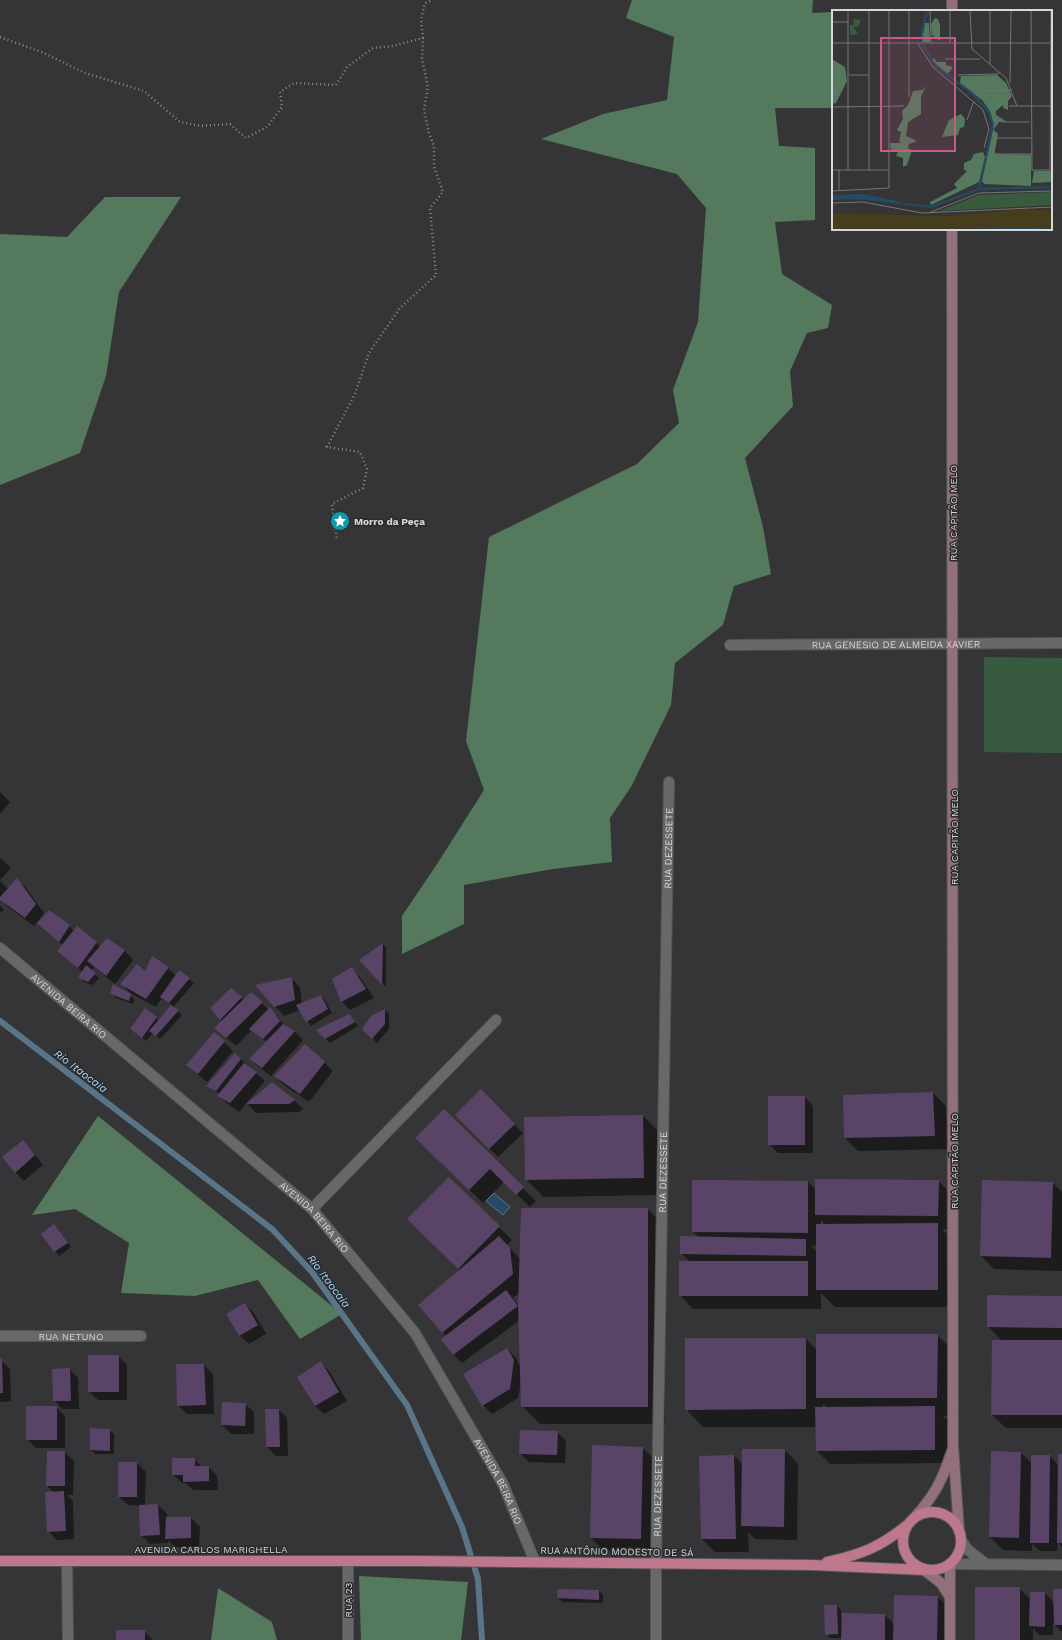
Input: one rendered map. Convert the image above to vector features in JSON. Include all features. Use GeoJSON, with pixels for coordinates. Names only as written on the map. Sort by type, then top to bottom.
{"type":"FeatureCollection","features":[{"type":"Feature","properties":{"kind":"main road","name":"RUA CAPITÃO MELO"},"geometry":{"type":"LineString","coordinates":[[952,230],[954,644],[954,1445],[960,1536]]}},
{"type":"Feature","properties":{"kind":"main road","name":"RUA CAPITÃO MELO"},"geometry":{"type":"LineString","coordinates":[[910,1522],[926,1505],[939,1485],[954,1445]]}},
{"type":"Feature","properties":{"kind":"main road"},"geometry":{"type":"LineString","coordinates":[[924,1570],[933,1571],[942,1569],[956,1558],[960,1549],[960,1536],[952,1520],[940,1513],[931,1512],[921,1514],[910,1522],[903,1533],[902,1542],[904,1551],[909,1560],[915,1566],[924,1570],[941,1583],[950,1597]]}},
{"type":"Feature","properties":{"kind":"main road","name":"RUA ANTÔNIO MODESTO DE SÁ"},"geometry":{"type":"LineString","coordinates":[[812,1565],[840,1559],[873,1548],[893,1536],[910,1522]]}},
{"type":"Feature","properties":{"kind":"main road","name":"RUA ANTÔNIO MODESTO DE SÁ"},"geometry":{"type":"LineString","coordinates":[[422,1560],[812,1565],[924,1570]]}},
{"type":"Feature","properties":{"kind":"main road","name":"AVENIDA CARLOS MARIGHELLA"},"geometry":{"type":"LineString","coordinates":[[0,1562],[422,1560]]}},
{"type":"Feature","properties":{"kind":"main road"},"geometry":{"type":"LineString","coordinates":[[950,1564],[950,1640]]}},
{"type":"Feature","properties":{"kind":"street","name":"RUA GENESIO DE ALMEIDA XAVIER"},"geometry":{"type":"LineString","coordinates":[[730,645],[1062,643]]}},
{"type":"Feature","properties":{"kind":"street","name":"RUA DEZESSETE"},"geometry":{"type":"LineString","coordinates":[[656,1640],[668,782]]}},
{"type":"Feature","properties":{"kind":"street","name":"AVENIDA BEIRA RIO"},"geometry":{"type":"LineString","coordinates":[[0,948],[312,1209],[415,1333],[503,1484],[535,1562]]}},
{"type":"Feature","properties":{"kind":"street"},"geometry":{"type":"LineString","coordinates":[[312,1209],[496,1020]]}},
{"type":"Feature","properties":{"kind":"street","name":"RUA NETUNO"},"geometry":{"type":"LineString","coordinates":[[0,1336],[141,1336]]}},
{"type":"Feature","properties":{"kind":"street"},"geometry":{"type":"LineString","coordinates":[[960,1536],[968,1550],[986,1564]]}},
{"type":"Feature","properties":{"kind":"street","name":"RUA 23"},"geometry":{"type":"LineString","coordinates":[[348,1560],[348,1640]]}},
{"type":"Feature","properties":{"kind":"street"},"geometry":{"type":"LineString","coordinates":[[67,1561],[68,1640]]}},
{"type":"Feature","properties":{"kind":"street"},"geometry":{"type":"LineString","coordinates":[[950,1564],[1062,1565]]}},
{"type":"Feature","properties":{"kind":"path"},"geometry":{"type":"LineString","coordinates":[[337,540],[332,504],[363,488],[367,469],[360,452],[327,447],[355,394],[369,353],[400,308],[436,275],[430,208],[444,192],[434,167],[434,146],[429,133],[424,110],[428,87],[422,58],[423,38],[421,20],[425,3],[433,0]]}},
{"type":"Feature","properties":{"kind":"path"},"geometry":{"type":"LineString","coordinates":[[0,36],[44,52],[85,73],[144,91],[180,122],[201,126],[230,124],[246,138],[267,127],[282,107],[280,92],[294,83],[336,85],[347,67],[372,48],[393,46],[423,38]]}},
{"type":"Feature","properties":{"kind":"green space"},"geometry":{"type":"Polygon","coordinates":[[[632,0],[813,0],[812,13],[832,12],[832,108],[775,108],[779,146],[815,148],[815,220],[775,222],[782,274],[832,305],[828,328],[807,333],[790,371],[793,406],[745,458],[763,527],[771,574],[734,586],[723,625],[675,663],[671,705],[631,787],[610,818],[612,862],[553,869],[464,885],[464,924],[402,954],[402,916],[484,790],[466,741],[489,537],[637,464],[679,423],[673,390],[698,322],[706,208],[677,174],[541,139],[603,114],[667,100],[674,37],[626,18],[632,0]]]}},
{"type":"Feature","properties":{"kind":"green space"},"geometry":{"type":"Polygon","coordinates":[[[105,197],[181,197],[119,292],[106,376],[80,453],[0,485],[0,234],[67,237],[105,197]]]}},
{"type":"Feature","properties":{"kind":"green space"},"geometry":{"type":"Polygon","coordinates":[[[984,657],[1062,658],[1062,753],[984,752],[984,657]]]}},
{"type":"Feature","properties":{"kind":"green space"},"geometry":{"type":"Polygon","coordinates":[[[98,1116],[342,1314],[300,1339],[258,1280],[195,1296],[121,1293],[129,1243],[75,1209],[32,1215],[98,1116]]]}},
{"type":"Feature","properties":{"kind":"green space"},"geometry":{"type":"Polygon","coordinates":[[[359,1576],[468,1582],[461,1640],[361,1640],[359,1576]]]}},
{"type":"Feature","properties":{"kind":"green space"},"geometry":{"type":"Polygon","coordinates":[[[218,1588],[272,1622],[277,1640],[211,1640],[218,1588]]]}},
{"type":"Feature","properties":{"kind":"water"},"geometry":{"type":"Polygon","coordinates":[[[494,1193],[510,1207],[503,1215],[486,1201],[494,1193]]]}},
{"type":"Feature","properties":{"kind":"building"},"geometry":{"type":"Polygon","coordinates":[[[17,878],[36,904],[25,918],[0,900],[0,897],[17,878]]]}},
{"type":"Feature","properties":{"kind":"building"},"geometry":{"type":"Polygon","coordinates":[[[49,910],[70,925],[59,942],[37,923],[49,910]]]}},
{"type":"Feature","properties":{"kind":"building"},"geometry":{"type":"Polygon","coordinates":[[[77,926],[97,942],[78,968],[57,951],[77,926]]]}},
{"type":"Feature","properties":{"kind":"building"},"geometry":{"type":"Polygon","coordinates":[[[107,938],[125,950],[106,976],[87,961],[107,938]]]}},
{"type":"Feature","properties":{"kind":"building"},"geometry":{"type":"Polygon","coordinates":[[[383,943],[382,985],[359,960],[383,943]]]}},
{"type":"Feature","properties":{"kind":"building"},"geometry":{"type":"Polygon","coordinates":[[[152,956],[169,967],[146,999],[120,984],[137,964],[145,971],[152,956]]]}},
{"type":"Feature","properties":{"kind":"building"},"geometry":{"type":"Polygon","coordinates":[[[86,965],[96,973],[88,982],[78,978],[86,965]]]}},
{"type":"Feature","properties":{"kind":"building"},"geometry":{"type":"Polygon","coordinates":[[[352,967],[366,989],[341,1002],[332,979],[352,967]]]}},
{"type":"Feature","properties":{"kind":"building"},"geometry":{"type":"Polygon","coordinates":[[[179,970],[190,978],[169,1003],[160,997],[179,970]]]}},
{"type":"Feature","properties":{"kind":"building"},"geometry":{"type":"Polygon","coordinates":[[[292,977],[295,1000],[274,1007],[255,985],[292,977]]]}},
{"type":"Feature","properties":{"kind":"building"},"geometry":{"type":"Polygon","coordinates":[[[113,984],[131,994],[129,1001],[110,994],[113,984]]]}},
{"type":"Feature","properties":{"kind":"building"},"geometry":{"type":"Polygon","coordinates":[[[231,988],[242,997],[220,1020],[210,1008],[231,988]]]}},
{"type":"Feature","properties":{"kind":"building"},"geometry":{"type":"Polygon","coordinates":[[[251,992],[263,1002],[226,1038],[214,1028],[251,992]]]}},
{"type":"Feature","properties":{"kind":"building"},"geometry":{"type":"Polygon","coordinates":[[[321,995],[328,1009],[306,1022],[296,1005],[321,995]]]}},
{"type":"Feature","properties":{"kind":"building"},"geometry":{"type":"Polygon","coordinates":[[[171,1005],[179,1010],[156,1036],[149,1031],[171,1005]]]}},
{"type":"Feature","properties":{"kind":"building"},"geometry":{"type":"Polygon","coordinates":[[[270,1007],[280,1021],[263,1039],[249,1029],[270,1007]]]}},
{"type":"Feature","properties":{"kind":"building"},"geometry":{"type":"Polygon","coordinates":[[[145,1008],[157,1017],[142,1038],[130,1029],[145,1008]]]}},
{"type":"Feature","properties":{"kind":"building"},"geometry":{"type":"Polygon","coordinates":[[[385,1009],[385,1024],[372,1039],[362,1029],[371,1016],[385,1009]]]}},
{"type":"Feature","properties":{"kind":"building"},"geometry":{"type":"Polygon","coordinates":[[[349,1014],[355,1022],[325,1039],[316,1030],[349,1014]]]}},
{"type":"Feature","properties":{"kind":"building"},"geometry":{"type":"Polygon","coordinates":[[[283,1024],[295,1031],[262,1068],[249,1059],[283,1024]]]}},
{"type":"Feature","properties":{"kind":"building"},"geometry":{"type":"Polygon","coordinates":[[[214,1032],[225,1041],[198,1074],[186,1065],[214,1032]]]}},
{"type":"Feature","properties":{"kind":"building"},"geometry":{"type":"Polygon","coordinates":[[[305,1044],[325,1062],[300,1094],[274,1076],[305,1044]]]}},
{"type":"Feature","properties":{"kind":"building"},"geometry":{"type":"Polygon","coordinates":[[[235,1053],[241,1059],[216,1091],[206,1086],[235,1053]]]}},
{"type":"Feature","properties":{"kind":"building"},"geometry":{"type":"Polygon","coordinates":[[[244,1063],[257,1072],[230,1103],[217,1096],[244,1063]]]}},
{"type":"Feature","properties":{"kind":"building"},"geometry":{"type":"Polygon","coordinates":[[[272,1082],[295,1100],[289,1104],[246,1104],[272,1082]]]}},
{"type":"Feature","properties":{"kind":"building"},"geometry":{"type":"Polygon","coordinates":[[[481,1089],[515,1124],[489,1149],[455,1115],[481,1089]]]}},
{"type":"Feature","properties":{"kind":"building"},"geometry":{"type":"Polygon","coordinates":[[[933,1092],[935,1136],[844,1138],[843,1095],[933,1092]]]}},
{"type":"Feature","properties":{"kind":"building"},"geometry":{"type":"Polygon","coordinates":[[[768,1096],[805,1096],[805,1145],[768,1145],[768,1096]]]}},
{"type":"Feature","properties":{"kind":"building"},"geometry":{"type":"Polygon","coordinates":[[[444,1109],[524,1187],[516,1195],[490,1169],[469,1190],[415,1138],[444,1109]]]}},
{"type":"Feature","properties":{"kind":"building"},"geometry":{"type":"Polygon","coordinates":[[[643,1115],[644,1178],[525,1180],[524,1117],[643,1115]]]}},
{"type":"Feature","properties":{"kind":"building"},"geometry":{"type":"Polygon","coordinates":[[[23,1140],[35,1155],[15,1173],[2,1157],[23,1140]]]}},
{"type":"Feature","properties":{"kind":"building"},"geometry":{"type":"Polygon","coordinates":[[[449,1177],[500,1226],[458,1269],[407,1219],[449,1177]]]}},
{"type":"Feature","properties":{"kind":"building"},"geometry":{"type":"Polygon","coordinates":[[[815,1179],[939,1180],[938,1216],[815,1215],[815,1179]]]}},
{"type":"Feature","properties":{"kind":"building"},"geometry":{"type":"Polygon","coordinates":[[[692,1180],[808,1181],[808,1233],[692,1232],[692,1180]]]}},
{"type":"Feature","properties":{"kind":"building"},"geometry":{"type":"Polygon","coordinates":[[[982,1180],[1053,1182],[1051,1258],[980,1256],[982,1180]]]}},
{"type":"Feature","properties":{"kind":"building"},"geometry":{"type":"Polygon","coordinates":[[[521,1208],[648,1208],[648,1407],[521,1407],[518,1306],[521,1208]]]}},
{"type":"Feature","properties":{"kind":"building"},"geometry":{"type":"Polygon","coordinates":[[[938,1223],[938,1290],[816,1290],[816,1224],[938,1223]]]}},
{"type":"Feature","properties":{"kind":"building"},"geometry":{"type":"Polygon","coordinates":[[[54,1224],[68,1243],[54,1252],[41,1234],[54,1224]]]}},
{"type":"Feature","properties":{"kind":"building"},"geometry":{"type":"Polygon","coordinates":[[[499,1236],[510,1248],[513,1274],[442,1333],[418,1305],[499,1236]]]}},
{"type":"Feature","properties":{"kind":"building"},"geometry":{"type":"Polygon","coordinates":[[[680,1236],[806,1239],[806,1256],[680,1254],[680,1236]]]}},
{"type":"Feature","properties":{"kind":"building"},"geometry":{"type":"Polygon","coordinates":[[[679,1261],[808,1261],[808,1296],[679,1296],[679,1261]]]}},
{"type":"Feature","properties":{"kind":"building"},"geometry":{"type":"Polygon","coordinates":[[[506,1290],[518,1306],[453,1355],[441,1339],[506,1290]]]}},
{"type":"Feature","properties":{"kind":"building"},"geometry":{"type":"Polygon","coordinates":[[[987,1295],[1062,1296],[1062,1328],[987,1327],[987,1295]]]}},
{"type":"Feature","properties":{"kind":"building"},"geometry":{"type":"Polygon","coordinates":[[[245,1303],[258,1325],[239,1336],[226,1314],[245,1303]]]}},
{"type":"Feature","properties":{"kind":"building"},"geometry":{"type":"Polygon","coordinates":[[[816,1334],[938,1334],[937,1398],[816,1398],[816,1334]]]}},
{"type":"Feature","properties":{"kind":"building"},"geometry":{"type":"Polygon","coordinates":[[[685,1338],[806,1338],[806,1409],[685,1410],[685,1338]]]}},
{"type":"Feature","properties":{"kind":"building"},"geometry":{"type":"Polygon","coordinates":[[[992,1340],[1062,1340],[1062,1415],[991,1415],[992,1340]]]}},
{"type":"Feature","properties":{"kind":"building"},"geometry":{"type":"Polygon","coordinates":[[[507,1348],[514,1360],[510,1389],[482,1406],[463,1374],[507,1348]]]}},
{"type":"Feature","properties":{"kind":"building"},"geometry":{"type":"Polygon","coordinates":[[[88,1355],[119,1355],[119,1392],[88,1392],[88,1355]]]}},
{"type":"Feature","properties":{"kind":"building"},"geometry":{"type":"Polygon","coordinates":[[[0,1359],[2,1359],[3,1393],[0,1393],[0,1359]]]}},
{"type":"Feature","properties":{"kind":"building"},"geometry":{"type":"Polygon","coordinates":[[[321,1361],[339,1392],[315,1406],[297,1377],[321,1361]]]}},
{"type":"Feature","properties":{"kind":"building"},"geometry":{"type":"Polygon","coordinates":[[[176,1364],[204,1364],[206,1405],[177,1406],[176,1364]]]}},
{"type":"Feature","properties":{"kind":"building"},"geometry":{"type":"Polygon","coordinates":[[[70,1368],[71,1401],[53,1401],[52,1369],[70,1368]]]}},
{"type":"Feature","properties":{"kind":"building"},"geometry":{"type":"Polygon","coordinates":[[[222,1402],[246,1403],[245,1426],[221,1425],[222,1402]]]}},
{"type":"Feature","properties":{"kind":"building"},"geometry":{"type":"Polygon","coordinates":[[[26,1406],[57,1406],[57,1440],[26,1440],[26,1406]]]}},
{"type":"Feature","properties":{"kind":"building"},"geometry":{"type":"Polygon","coordinates":[[[935,1406],[935,1450],[816,1451],[815,1407],[935,1406]]]}},
{"type":"Feature","properties":{"kind":"building"},"geometry":{"type":"Polygon","coordinates":[[[265,1409],[279,1409],[280,1447],[266,1447],[265,1409]]]}},
{"type":"Feature","properties":{"kind":"building"},"geometry":{"type":"Polygon","coordinates":[[[90,1428],[110,1429],[110,1451],[90,1450],[90,1428]]]}},
{"type":"Feature","properties":{"kind":"building"},"geometry":{"type":"Polygon","coordinates":[[[520,1430],[558,1431],[557,1455],[519,1454],[520,1430]]]}},
{"type":"Feature","properties":{"kind":"building"},"geometry":{"type":"Polygon","coordinates":[[[592,1445],[643,1447],[641,1539],[590,1538],[592,1445]]]}},
{"type":"Feature","properties":{"kind":"building"},"geometry":{"type":"Polygon","coordinates":[[[742,1449],[785,1449],[784,1527],[741,1526],[742,1449]]]}},
{"type":"Feature","properties":{"kind":"building"},"geometry":{"type":"Polygon","coordinates":[[[47,1451],[65,1451],[65,1486],[46,1486],[47,1451]]]}},
{"type":"Feature","properties":{"kind":"building"},"geometry":{"type":"Polygon","coordinates":[[[991,1451],[1021,1452],[1019,1538],[989,1537],[991,1451]]]}},
{"type":"Feature","properties":{"kind":"building"},"geometry":{"type":"Polygon","coordinates":[[[1058,1454],[1062,1454],[1062,1543],[1057,1543],[1058,1454]]]}},
{"type":"Feature","properties":{"kind":"building"},"geometry":{"type":"Polygon","coordinates":[[[734,1455],[736,1539],[701,1539],[699,1456],[734,1455]]]}},
{"type":"Feature","properties":{"kind":"building"},"geometry":{"type":"Polygon","coordinates":[[[1031,1455],[1050,1455],[1049,1543],[1030,1543],[1031,1455]]]}},
{"type":"Feature","properties":{"kind":"building"},"geometry":{"type":"Polygon","coordinates":[[[172,1458],[195,1458],[195,1466],[209,1466],[209,1481],[183,1482],[183,1475],[172,1475],[172,1458]]]}},
{"type":"Feature","properties":{"kind":"building"},"geometry":{"type":"Polygon","coordinates":[[[118,1462],[137,1462],[137,1497],[118,1497],[118,1462]]]}},
{"type":"Feature","properties":{"kind":"building"},"geometry":{"type":"Polygon","coordinates":[[[64,1491],[66,1531],[47,1532],[45,1492],[64,1491]]]}},
{"type":"Feature","properties":{"kind":"building"},"geometry":{"type":"Polygon","coordinates":[[[158,1504],[160,1535],[140,1536],[139,1505],[158,1504]]]}},
{"type":"Feature","properties":{"kind":"building"},"geometry":{"type":"Polygon","coordinates":[[[166,1517],[191,1517],[191,1538],[165,1539],[166,1517]]]}},
{"type":"Feature","properties":{"kind":"building"},"geometry":{"type":"Polygon","coordinates":[[[975,1587],[1020,1587],[1020,1640],[975,1640],[975,1587]]]}},
{"type":"Feature","properties":{"kind":"building"},"geometry":{"type":"Polygon","coordinates":[[[558,1589],[599,1590],[599,1600],[557,1598],[558,1589]]]}},
{"type":"Feature","properties":{"kind":"building"},"geometry":{"type":"Polygon","coordinates":[[[1053,1589],[1062,1589],[1062,1625],[1054,1625],[1053,1589]]]}},
{"type":"Feature","properties":{"kind":"building"},"geometry":{"type":"Polygon","coordinates":[[[1030,1592],[1045,1592],[1045,1627],[1029,1626],[1030,1592]]]}},
{"type":"Feature","properties":{"kind":"building"},"geometry":{"type":"Polygon","coordinates":[[[894,1595],[938,1596],[937,1640],[893,1640],[894,1595]]]}},
{"type":"Feature","properties":{"kind":"building"},"geometry":{"type":"Polygon","coordinates":[[[824,1605],[837,1605],[838,1634],[825,1635],[824,1605]]]}},
{"type":"Feature","properties":{"kind":"building"},"geometry":{"type":"Polygon","coordinates":[[[842,1613],[885,1614],[885,1640],[841,1640],[842,1613]]]}},
{"type":"Feature","properties":{"kind":"building"},"geometry":{"type":"Polygon","coordinates":[[[116,1630],[145,1630],[145,1640],[116,1640],[116,1630]]]}},
{"type":"Feature","properties":{"kind":"waterway","name":"Rio Itaocaia"},"geometry":{"type":"LineString","coordinates":[[0,1021],[272,1229],[312,1272],[407,1405],[462,1527],[478,1579],[482,1640]]}},
{"type":"Feature","properties":{"kind":"place","name":"Morro da Peça"},"geometry":{"type":"Point","coordinates":[340,521]}}]}
